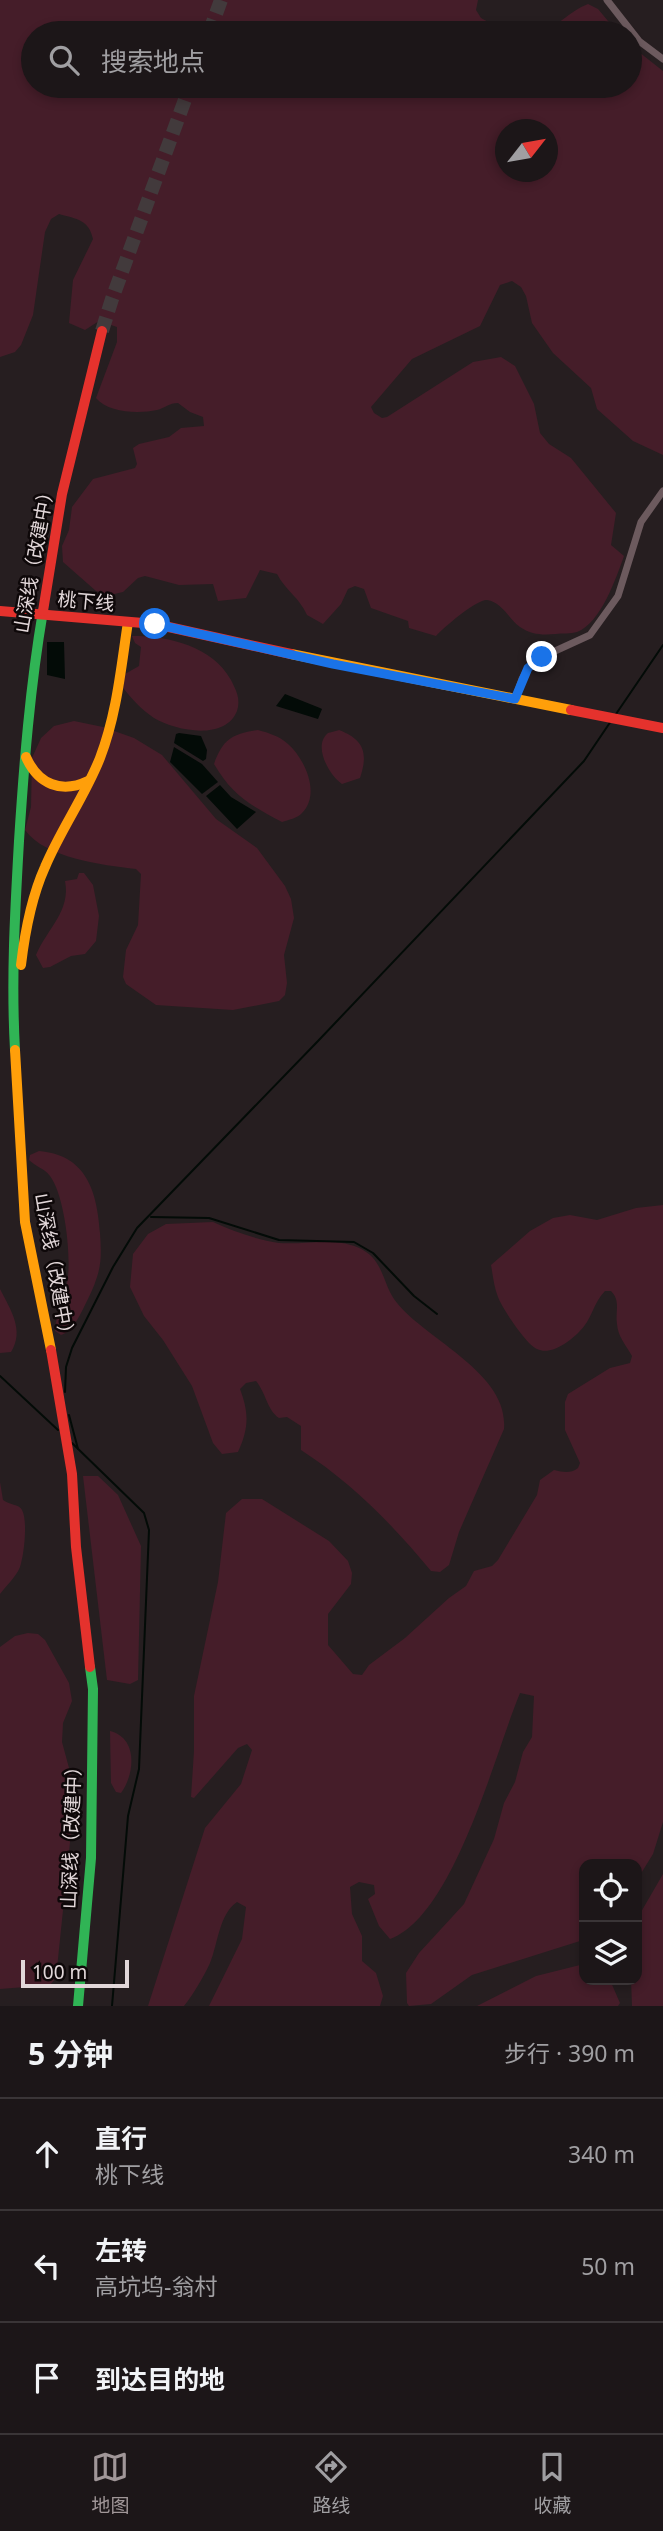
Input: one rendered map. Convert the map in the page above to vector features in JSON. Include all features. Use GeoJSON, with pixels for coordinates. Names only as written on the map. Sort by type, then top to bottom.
{"type":"FeatureCollection","features":[{"type":"Feature","properties":{"kind":"main road","name":"山深线（改建中）"},"geometry":{"type":"LineString","coordinates":[[78,2006],[91,1858],[93,1689],[76,1547],[72,1474],[25,1222],[12,1002],[27,722],[36,652],[62,494],[102,331]]}},
{"type":"Feature","properties":{"kind":"main road","name":"桃下线"},"geometry":{"type":"LineString","coordinates":[[0,611],[155,624],[333,664],[663,728]]}},
{"type":"Feature","properties":{"kind":"main road"},"geometry":{"type":"LineString","coordinates":[[15,1062],[20,969],[28,913],[45,867],[106,740],[118,692],[128,622]]}},
{"type":"Feature","properties":{"kind":"main road"},"geometry":{"type":"LineString","coordinates":[[25,754],[30,770],[40,781],[65,789],[76,788],[88,781]]}},
{"type":"Feature","properties":{"kind":"street"},"geometry":{"type":"LineString","coordinates":[[607,0],[623,21]]}},
{"type":"Feature","properties":{"kind":"street"},"geometry":{"type":"LineString","coordinates":[[642,43],[663,59]]}},
{"type":"Feature","properties":{"kind":"street"},"geometry":{"type":"LineString","coordinates":[[515,699],[528,668],[542,657],[590,635],[618,596],[641,523],[663,491]]}},
{"type":"Feature","properties":{"kind":"shaded area"},"geometry":{"type":"Polygon","coordinates":[[[0,0],[478,0],[476,10],[486,21],[21,21],[21,98],[642,98],[642,54],[663,71],[663,455],[633,441],[597,409],[591,388],[553,353],[532,323],[526,296],[521,287],[512,281],[500,285],[480,326],[412,359],[371,407],[374,413],[382,418],[387,417],[473,362],[501,357],[515,366],[534,404],[540,433],[549,444],[571,458],[616,513],[611,545],[624,556],[600,610],[586,627],[577,632],[529,632],[516,624],[497,604],[487,600],[468,609],[436,636],[409,628],[408,621],[371,608],[364,589],[355,586],[348,589],[341,604],[323,624],[307,615],[277,574],[260,570],[246,598],[218,601],[213,584],[179,585],[145,576],[138,578],[123,592],[110,595],[96,591],[63,562],[62,546],[69,530],[72,507],[93,479],[135,468],[137,464],[133,448],[169,437],[181,428],[204,426],[203,417],[178,403],[157,410],[133,412],[108,407],[96,398],[117,342],[117,327],[99,321],[85,330],[69,323],[73,280],[93,239],[85,224],[71,217],[59,214],[51,219],[45,232],[33,315],[21,345],[15,352],[0,357],[0,0]]]}},
{"type":"Feature","properties":{"kind":"shaded area"},"geometry":{"type":"Polygon","coordinates":[[[588,4],[598,9],[608,21],[561,21],[588,4]]]}},
{"type":"Feature","properties":{"kind":"shaded area"},"geometry":{"type":"Polygon","coordinates":[[[132,636],[175,641],[213,659],[231,680],[237,695],[237,711],[231,720],[222,727],[199,731],[163,723],[145,711],[123,688],[125,674],[139,666],[141,647],[135,643],[132,636]]]}},
{"type":"Feature","properties":{"kind":"shaded area"},"geometry":{"type":"Polygon","coordinates":[[[47,642],[64,642],[65,679],[47,675],[47,642]]]}},
{"type":"Feature","properties":{"kind":"shaded area"},"geometry":{"type":"Polygon","coordinates":[[[285,694],[322,709],[318,719],[276,706],[285,694]]]}},
{"type":"Feature","properties":{"kind":"shaded area"},"geometry":{"type":"Polygon","coordinates":[[[74,721],[103,727],[134,738],[162,755],[216,819],[257,848],[285,886],[291,899],[294,918],[284,955],[287,983],[285,995],[279,1001],[233,1010],[156,1005],[126,984],[123,977],[126,950],[138,925],[141,874],[136,869],[60,854],[34,840],[25,830],[31,807],[32,758],[41,738],[54,726],[74,721]]]}},
{"type":"Feature","properties":{"kind":"shaded area"},"geometry":{"type":"Polygon","coordinates":[[[258,730],[285,741],[305,767],[309,777],[310,796],[308,805],[295,818],[282,822],[251,804],[228,784],[214,764],[221,749],[230,739],[241,733],[258,730]]]}},
{"type":"Feature","properties":{"kind":"shaded area"},"geometry":{"type":"Polygon","coordinates":[[[339,730],[359,743],[364,755],[360,778],[342,784],[328,768],[322,753],[322,745],[328,733],[339,730]]]}},
{"type":"Feature","properties":{"kind":"shaded area"},"geometry":{"type":"Polygon","coordinates":[[[176,734],[201,736],[207,750],[206,759],[203,761],[174,743],[176,734]]]}},
{"type":"Feature","properties":{"kind":"shaded area"},"geometry":{"type":"Polygon","coordinates":[[[174,747],[202,764],[218,782],[202,794],[170,762],[174,747]]]}},
{"type":"Feature","properties":{"kind":"shaded area"},"geometry":{"type":"Polygon","coordinates":[[[220,785],[231,797],[256,812],[237,829],[206,796],[220,785]]]}},
{"type":"Feature","properties":{"kind":"shaded area"},"geometry":{"type":"Polygon","coordinates":[[[79,873],[84,873],[93,885],[99,916],[96,941],[85,954],[71,956],[43,968],[36,955],[65,902],[65,881],[77,879],[79,873]]]}},
{"type":"Feature","properties":{"kind":"shaded area"},"geometry":{"type":"Polygon","coordinates":[[[39,1151],[55,1154],[79,1168],[92,1190],[98,1218],[101,1255],[97,1277],[77,1319],[69,1331],[61,1335],[55,1331],[67,1283],[68,1244],[55,1185],[48,1173],[29,1160],[30,1155],[39,1151]]]}},
{"type":"Feature","properties":{"kind":"shaded area"},"geometry":{"type":"Polygon","coordinates":[[[663,1205],[663,1822],[653,1854],[642,1872],[642,1859],[579,1859],[579,1941],[472,1975],[431,2004],[409,2006],[406,1973],[419,1953],[464,1904],[494,1839],[523,1752],[532,1737],[534,1696],[520,1693],[470,1830],[453,1867],[434,1899],[413,1924],[390,1939],[379,1926],[368,1899],[375,1894],[374,1885],[359,1882],[350,1887],[352,1914],[362,1936],[362,1961],[376,1973],[383,1996],[380,2006],[209,2006],[242,1939],[246,1907],[237,1902],[226,1914],[210,1963],[184,2006],[148,2006],[205,1828],[241,1784],[252,1750],[247,1744],[238,1748],[194,1798],[191,1797],[194,1696],[218,1582],[226,1513],[242,1499],[262,1499],[329,1541],[348,1561],[352,1573],[351,1584],[328,1614],[328,1645],[353,1674],[362,1675],[369,1665],[466,1586],[474,1571],[492,1566],[498,1560],[537,1495],[540,1480],[554,1470],[569,1472],[578,1468],[580,1463],[565,1430],[565,1402],[568,1394],[610,1368],[630,1363],[632,1356],[619,1333],[617,1302],[611,1291],[605,1291],[601,1296],[587,1322],[575,1336],[560,1346],[542,1351],[532,1346],[504,1309],[497,1293],[491,1265],[530,1231],[553,1218],[570,1215],[597,1220],[636,1208],[663,1205]]]}},
{"type":"Feature","properties":{"kind":"shaded area"},"geometry":{"type":"Polygon","coordinates":[[[213,1222],[271,1242],[333,1242],[363,1250],[375,1260],[390,1293],[407,1313],[479,1373],[493,1390],[502,1408],[504,1429],[459,1532],[449,1565],[440,1572],[431,1571],[371,1506],[337,1476],[301,1450],[301,1426],[287,1417],[279,1418],[275,1415],[256,1381],[246,1383],[240,1389],[246,1420],[238,1452],[222,1454],[213,1443],[192,1386],[144,1316],[130,1287],[133,1254],[148,1234],[166,1224],[213,1222]]]}},
{"type":"Feature","properties":{"kind":"shaded area"},"geometry":{"type":"Polygon","coordinates":[[[0,1289],[15,1320],[17,1336],[11,1352],[0,1353],[0,1289]]]}},
{"type":"Feature","properties":{"kind":"shaded area"},"geometry":{"type":"Polygon","coordinates":[[[83,1476],[98,1476],[118,1495],[141,1546],[138,1680],[130,1684],[107,1680],[83,1476]]]}},
{"type":"Feature","properties":{"kind":"shaded area"},"geometry":{"type":"Polygon","coordinates":[[[0,1482],[3,1500],[22,1510],[25,1530],[20,1567],[0,1594],[0,1482]]]}},
{"type":"Feature","properties":{"kind":"shaded area"},"geometry":{"type":"Polygon","coordinates":[[[38,1634],[45,1640],[69,1683],[72,1701],[63,1723],[62,1742],[72,1779],[72,1823],[56,1978],[50,1985],[0,1989],[0,1647],[15,1636],[38,1634]]]}},
{"type":"Feature","properties":{"kind":"shaded area"},"geometry":{"type":"Polygon","coordinates":[[[110,1731],[126,1741],[131,1758],[129,1776],[121,1793],[116,1792],[111,1783],[110,1731]]]}},
{"type":"Feature","properties":{"kind":"shaded area"},"geometry":{"type":"Polygon","coordinates":[[[663,1874],[663,2006],[632,2006],[631,1985],[642,1985],[642,1910],[663,1874]]]}},
{"type":"Feature","properties":{"kind":"shaded area"},"geometry":{"type":"Polygon","coordinates":[[[579,1965],[579,1985],[612,1985],[620,2003],[618,2006],[477,2006],[536,1976],[579,1965]]]}},
{"type":"Feature","properties":{"kind":"waterway"},"geometry":{"type":"LineString","coordinates":[[616,714],[663,645]]}},
{"type":"Feature","properties":{"kind":"waterway"},"geometry":{"type":"LineString","coordinates":[[65,1392],[66,1367],[72,1348],[113,1267],[137,1228],[584,761],[611,721]]}},
{"type":"Feature","properties":{"kind":"waterway"},"geometry":{"type":"LineString","coordinates":[[151,1217],[209,1218],[279,1240],[354,1242],[373,1253],[414,1296],[437,1314]]}},
{"type":"Feature","properties":{"kind":"waterway"},"geometry":{"type":"LineString","coordinates":[[0,1376],[58,1430]]}},
{"type":"Feature","properties":{"kind":"waterway"},"geometry":{"type":"LineString","coordinates":[[69,1415],[78,1449]]}},
{"type":"Feature","properties":{"kind":"waterway"},"geometry":{"type":"LineString","coordinates":[[72,1443],[144,1513],[149,1530],[139,1769],[128,1816],[112,2006]]}},
{"type":"Feature","properties":{"kind":"tunnel"},"geometry":{"type":"LineString","coordinates":[[213,21],[221,0]]}},
{"type":"Feature","properties":{"kind":"tunnel"},"geometry":{"type":"LineString","coordinates":[[102,331],[186,98]]}},
{"type":"Feature","properties":{"kind":"traffic: fast"},"geometry":{"type":"LineString","coordinates":[[15,1050],[13,972],[19,841],[34,668],[43,611]]}},
{"type":"Feature","properties":{"kind":"traffic: fast"},"geometry":{"type":"LineString","coordinates":[[78,2006],[91,1858],[93,1689],[90,1667]]}},
{"type":"Feature","properties":{"kind":"traffic: slow"},"geometry":{"type":"LineString","coordinates":[[21,965],[29,915],[40,879],[94,772],[111,725],[128,622]]}},
{"type":"Feature","properties":{"kind":"traffic: slow"},"geometry":{"type":"LineString","coordinates":[[291,654],[571,710]]}},
{"type":"Feature","properties":{"kind":"traffic: slow"},"geometry":{"type":"LineString","coordinates":[[26,757],[37,774],[51,784],[69,787],[88,781]]}},
{"type":"Feature","properties":{"kind":"traffic: slow"},"geometry":{"type":"LineString","coordinates":[[15,1050],[25,1222],[51,1350]]}},
{"type":"Feature","properties":{"kind":"traffic: jam"},"geometry":{"type":"LineString","coordinates":[[43,611],[62,494],[102,331]]}},
{"type":"Feature","properties":{"kind":"traffic: jam"},"geometry":{"type":"LineString","coordinates":[[0,611],[155,624],[291,654]]}},
{"type":"Feature","properties":{"kind":"traffic: jam"},"geometry":{"type":"LineString","coordinates":[[571,710],[663,728]]}},
{"type":"Feature","properties":{"kind":"traffic: jam"},"geometry":{"type":"LineString","coordinates":[[51,1350],[72,1474],[76,1547],[90,1667]]}},
{"type":"Feature","properties":{"kind":"route"},"geometry":{"type":"LineString","coordinates":[[155,624],[333,664],[515,699],[528,668],[542,657]]}}]}
